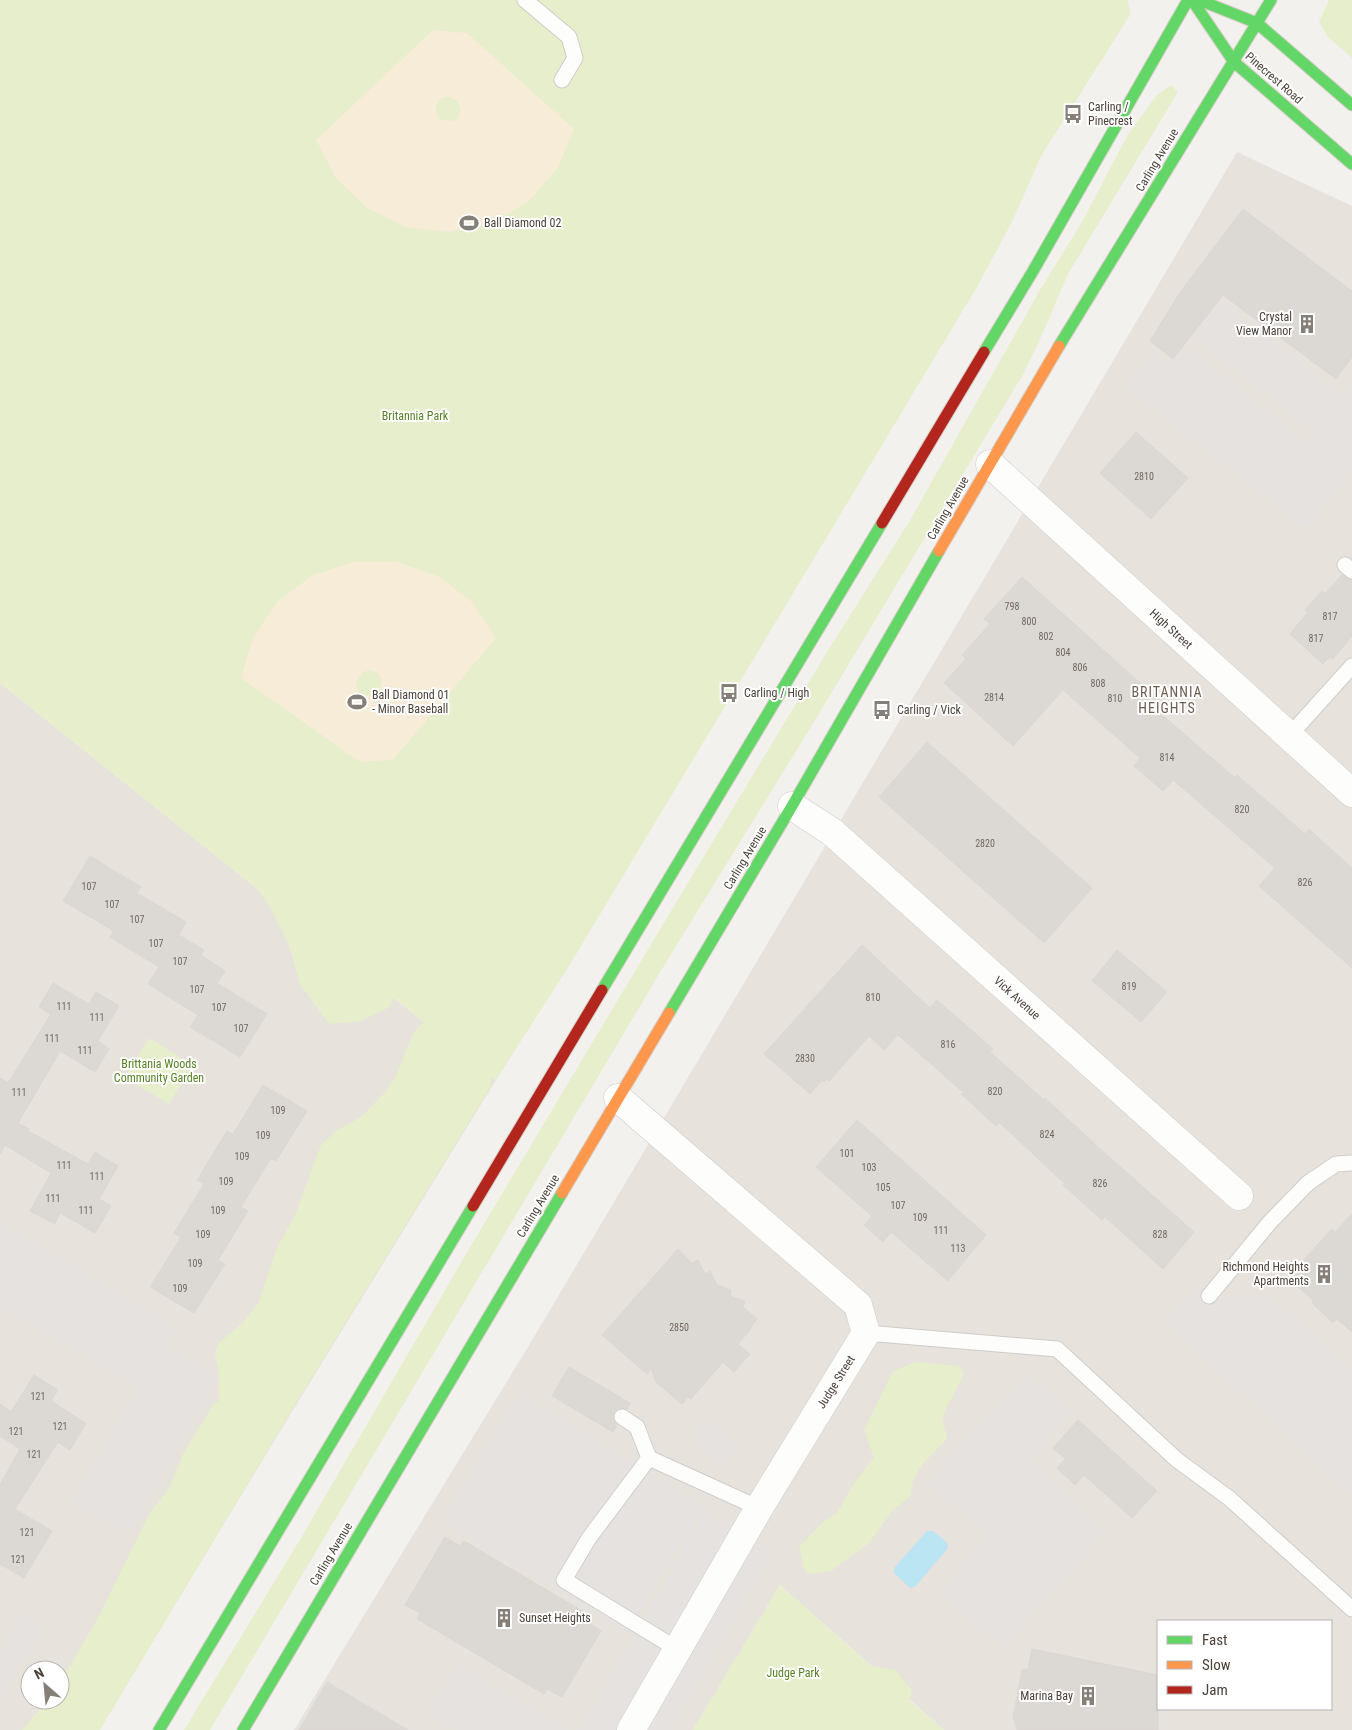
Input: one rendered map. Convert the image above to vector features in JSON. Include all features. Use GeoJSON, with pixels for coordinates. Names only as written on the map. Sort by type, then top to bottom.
{"type":"FeatureCollection","features":[{"type":"Feature","properties":{"kind":"main road"},"geometry":{"type":"LineString","coordinates":[[159,1730],[1032,271],[1188,0]]}},
{"type":"Feature","properties":{"kind":"main road","name":"Pinecrest Road"},"geometry":{"type":"LineString","coordinates":[[1192,0],[1234,62],[1352,164]]}},
{"type":"Feature","properties":{"kind":"main road"},"geometry":{"type":"LineString","coordinates":[[1199,0],[1257,23],[1352,105]]}},
{"type":"Feature","properties":{"kind":"main road","name":"Carling Avenue"},"geometry":{"type":"LineString","coordinates":[[242,1730],[792,806],[990,464],[1271,0]]}},
{"type":"Feature","properties":{"kind":"street","name":"High Street"},"geometry":{"type":"LineString","coordinates":[[990,464],[1352,793]]}},
{"type":"Feature","properties":{"kind":"street","name":"Vick Avenue"},"geometry":{"type":"LineString","coordinates":[[792,806],[832,832],[1239,1196]]}},
{"type":"Feature","properties":{"kind":"street"},"geometry":{"type":"LineString","coordinates":[[618,1098],[858,1305],[866,1333]]}},
{"type":"Feature","properties":{"kind":"street","name":"Judge Street"},"geometry":{"type":"LineString","coordinates":[[631,1730],[758,1508],[866,1333]]}},
{"type":"Feature","properties":{"kind":"lane"},"geometry":{"type":"LineString","coordinates":[[525,0],[569,37],[575,58],[562,80]]}},
{"type":"Feature","properties":{"kind":"lane"},"geometry":{"type":"LineString","coordinates":[[1289,736],[1352,666]]}},
{"type":"Feature","properties":{"kind":"lane"},"geometry":{"type":"LineString","coordinates":[[1209,1296],[1270,1222],[1308,1183],[1336,1164],[1352,1163]]}},
{"type":"Feature","properties":{"kind":"lane"},"geometry":{"type":"LineString","coordinates":[[866,1333],[1057,1349],[1177,1460],[1229,1498],[1352,1609]]}},
{"type":"Feature","properties":{"kind":"lane"},"geometry":{"type":"LineString","coordinates":[[622,1417],[637,1427],[649,1458],[758,1508]]}},
{"type":"Feature","properties":{"kind":"lane"},"geometry":{"type":"LineString","coordinates":[[649,1458],[589,1538],[564,1580],[677,1649]]}},
{"type":"Feature","properties":{"kind":"shaded area"},"geometry":{"type":"Polygon","coordinates":[[[1237,152],[1352,206],[1352,1730],[944,1730],[780,1585],[693,1730],[294,1730],[531,1342],[1237,152]]]}},
{"type":"Feature","properties":{"kind":"shaded area"},"geometry":{"type":"Polygon","coordinates":[[[1222,302],[1340,395],[1352,381],[1352,468],[1306,527],[1127,387],[1154,353],[1172,367],[1186,349],[1306,443],[1315,431],[1194,336],[1222,302]]]}},
{"type":"Feature","properties":{"kind":"shaded area"},"geometry":{"type":"Polygon","coordinates":[[[0,683],[496,1080],[99,1730],[0,1730],[0,683]]]}},
{"type":"Feature","properties":{"kind":"shaded area"},"geometry":{"type":"Polygon","coordinates":[[[0,1223],[173,1328],[165,1346],[218,1377],[129,1533],[74,1501],[140,1386],[0,1306],[0,1223]]]}},
{"type":"Feature","properties":{"kind":"shaded area"},"geometry":{"type":"Polygon","coordinates":[[[1191,1293],[1270,1298],[1352,1372],[1352,1495],[1165,1319],[1191,1293]]]}},
{"type":"Feature","properties":{"kind":"shaded area"},"geometry":{"type":"Polygon","coordinates":[[[1027,1375],[1070,1413],[1027,1461],[1105,1531],[1002,1646],[941,1592],[991,1536],[930,1482],[1027,1375]]]}},
{"type":"Feature","properties":{"kind":"shaded area"},"geometry":{"type":"Polygon","coordinates":[[[520,1395],[703,1506],[626,1632],[443,1521],[520,1395]]]}},
{"type":"Feature","properties":{"kind":"shaded area"},"geometry":{"type":"Polygon","coordinates":[[[707,1421],[735,1449],[720,1463],[693,1435],[707,1421]]]}},
{"type":"Feature","properties":{"kind":"shaded area"},"geometry":{"type":"Polygon","coordinates":[[[704,1514],[771,1552],[669,1730],[581,1730],[704,1514]]]}},
{"type":"Feature","properties":{"kind":"shaded area"},"geometry":{"type":"Polygon","coordinates":[[[23,1616],[42,1628],[23,1660],[20,1660],[20,1665],[0,1698],[0,1654],[23,1616]]]}},
{"type":"Feature","properties":{"kind":"shaded area"},"geometry":{"type":"Polygon","coordinates":[[[456,1666],[568,1730],[458,1730],[429,1714],[456,1666]]]}},
{"type":"Feature","properties":{"kind":"green space","name":"Britannia Park"},"geometry":{"type":"Polygon","coordinates":[[[0,0],[1128,0],[1130,15],[1041,156],[1012,222],[977,287],[569,966],[496,1080],[492,1077],[490,1088],[301,1395],[100,1730],[22,1730],[39,1710],[70,1710],[70,1666],[101,1612],[149,1514],[168,1490],[183,1454],[213,1405],[219,1400],[219,1372],[215,1357],[219,1343],[243,1322],[258,1304],[276,1250],[295,1215],[321,1145],[337,1130],[361,1117],[386,1091],[395,1077],[414,1032],[423,1022],[393,997],[390,1007],[361,1021],[329,1024],[300,984],[288,943],[269,905],[256,888],[0,683],[0,0]]]}},
{"type":"Feature","properties":{"kind":"green space"},"geometry":{"type":"Polygon","coordinates":[[[1329,0],[1352,0],[1352,58],[1328,37],[1319,22],[1329,0]]]}},
{"type":"Feature","properties":{"kind":"green space"},"geometry":{"type":"Polygon","coordinates":[[[1171,85],[1178,92],[1068,274],[1025,371],[817,717],[668,959],[210,1730],[184,1730],[298,1543],[469,1249],[668,916],[827,652],[909,522],[1040,290],[1082,222],[1127,136],[1156,96],[1171,85]]]}},
{"type":"Feature","properties":{"kind":"green space","name":"Brittania Woods Community Garden"},"geometry":{"type":"Polygon","coordinates":[[[149,1038],[193,1065],[169,1104],[125,1078],[149,1038]]]}},
{"type":"Feature","properties":{"kind":"green space"},"geometry":{"type":"Polygon","coordinates":[[[916,1362],[959,1366],[964,1373],[942,1417],[947,1439],[921,1466],[913,1481],[910,1497],[893,1510],[869,1543],[831,1571],[809,1574],[804,1569],[799,1547],[823,1522],[837,1513],[854,1483],[874,1458],[864,1430],[893,1371],[916,1362]]]}},
{"type":"Feature","properties":{"kind":"green space","name":"Judge Park"},"geometry":{"type":"Polygon","coordinates":[[[780,1585],[871,1666],[896,1670],[912,1691],[910,1701],[944,1730],[693,1730],[780,1585]]]}},
{"type":"Feature","properties":{"kind":"sand"},"geometry":{"type":"Polygon","coordinates":[[[433,30],[467,33],[574,129],[557,169],[529,201],[492,223],[449,232],[406,227],[367,208],[336,178],[316,140],[433,30]],[[450,97],[441,99],[437,104],[437,114],[441,120],[453,121],[460,114],[461,110],[458,102],[450,97]]]}},
{"type":"Feature","properties":{"kind":"sand"},"geometry":{"type":"Polygon","coordinates":[[[354,562],[397,562],[438,576],[472,602],[496,638],[393,760],[360,762],[241,678],[253,637],[278,601],[313,575],[354,562]],[[371,670],[363,672],[356,682],[359,691],[364,695],[376,692],[382,681],[379,675],[371,670]]]}},
{"type":"Feature","properties":{"kind":"water"},"geometry":{"type":"Polygon","coordinates":[[[927,1531],[933,1531],[947,1543],[948,1548],[915,1587],[910,1588],[894,1573],[894,1568],[927,1531]]]}},
{"type":"Feature","properties":{"kind":"building","name":"Crystal View Manor"},"geometry":{"type":"Polygon","coordinates":[[[1243,209],[1352,291],[1352,357],[1336,379],[1223,295],[1173,359],[1150,341],[1181,291],[1243,209]]]}},
{"type":"Feature","properties":{"kind":"building"},"geometry":{"type":"Polygon","coordinates":[[[1136,432],[1188,478],[1151,519],[1100,473],[1136,432]]]}},
{"type":"Feature","properties":{"kind":"building"},"geometry":{"type":"Polygon","coordinates":[[[1342,575],[1352,580],[1352,636],[1333,659],[1330,657],[1323,664],[1290,634],[1308,612],[1305,610],[1322,591],[1325,594],[1342,575]]]}},
{"type":"Feature","properties":{"kind":"building"},"geometry":{"type":"Polygon","coordinates":[[[1022,577],[1159,700],[1153,707],[1235,778],[1237,775],[1305,834],[1309,829],[1352,868],[1352,968],[1259,886],[1275,868],[1173,780],[1163,791],[1134,766],[1140,758],[1063,690],[1013,746],[944,683],[966,659],[962,655],[990,624],[984,619],[1022,577]]]}},
{"type":"Feature","properties":{"kind":"building"},"geometry":{"type":"Polygon","coordinates":[[[927,742],[1092,888],[1044,943],[879,797],[927,742]]]}},
{"type":"Feature","properties":{"kind":"building"},"geometry":{"type":"Polygon","coordinates":[[[90,856],[141,887],[137,893],[186,922],[179,935],[204,950],[201,955],[225,971],[217,983],[267,1014],[240,1057],[190,1027],[198,1015],[148,984],[159,967],[110,937],[114,931],[63,901],[90,856]]]}},
{"type":"Feature","properties":{"kind":"building"},"geometry":{"type":"Polygon","coordinates":[[[862,945],[930,1008],[937,1000],[993,1049],[990,1052],[1044,1100],[1045,1098],[1194,1232],[1163,1269],[1105,1217],[1102,1220],[1063,1185],[1065,1184],[999,1122],[996,1126],[961,1094],[963,1092],[898,1035],[884,1050],[869,1036],[829,1081],[826,1079],[824,1082],[822,1080],[810,1094],[764,1054],[862,945]]]}},
{"type":"Feature","properties":{"kind":"building"},"geometry":{"type":"Polygon","coordinates":[[[1117,950],[1167,992],[1141,1022],[1092,981],[1117,950]]]}},
{"type":"Feature","properties":{"kind":"building"},"geometry":{"type":"Polygon","coordinates":[[[53,983],[89,1004],[96,992],[119,1006],[98,1041],[109,1049],[95,1072],[60,1051],[18,1123],[29,1129],[28,1131],[88,1164],[95,1152],[118,1166],[99,1199],[111,1206],[95,1233],[60,1213],[55,1224],[30,1211],[51,1173],[5,1145],[0,1154],[0,1078],[8,1083],[51,1014],[39,1007],[53,983]]]}},
{"type":"Feature","properties":{"kind":"building"},"geometry":{"type":"Polygon","coordinates":[[[263,1085],[307,1111],[276,1161],[271,1158],[241,1207],[248,1211],[218,1260],[225,1264],[194,1313],[150,1287],[181,1237],[174,1233],[204,1184],[197,1180],[227,1131],[233,1134],[263,1085]]]}},
{"type":"Feature","properties":{"kind":"building"},"geometry":{"type":"Polygon","coordinates":[[[857,1120],[986,1235],[948,1281],[891,1232],[883,1242],[864,1225],[872,1216],[816,1167],[857,1120]]]}},
{"type":"Feature","properties":{"kind":"building","name":"Richmond Heights Apartments"},"geometry":{"type":"Polygon","coordinates":[[[1352,1214],[1352,1332],[1337,1319],[1333,1323],[1312,1303],[1314,1301],[1290,1280],[1302,1268],[1299,1265],[1332,1229],[1335,1232],[1352,1214]]]}},
{"type":"Feature","properties":{"kind":"building"},"geometry":{"type":"Polygon","coordinates":[[[678,1249],[692,1263],[698,1260],[705,1274],[710,1271],[717,1285],[731,1290],[730,1296],[745,1301],[743,1307],[757,1319],[738,1344],[750,1354],[734,1372],[723,1362],[691,1399],[688,1397],[682,1404],[656,1382],[651,1368],[647,1374],[602,1335],[678,1249]]]}},
{"type":"Feature","properties":{"kind":"building"},"geometry":{"type":"Polygon","coordinates":[[[569,1367],[630,1403],[627,1409],[618,1408],[614,1412],[613,1421],[617,1425],[613,1432],[552,1396],[569,1367]]]}},
{"type":"Feature","properties":{"kind":"building"},"geometry":{"type":"Polygon","coordinates":[[[34,1375],[58,1390],[51,1401],[85,1423],[85,1425],[70,1450],[58,1442],[15,1509],[52,1531],[24,1578],[0,1564],[0,1485],[20,1449],[0,1436],[0,1404],[11,1412],[34,1375]]]}},
{"type":"Feature","properties":{"kind":"building"},"geometry":{"type":"Polygon","coordinates":[[[1078,1420],[1157,1491],[1132,1518],[1084,1475],[1075,1485],[1057,1468],[1065,1459],[1053,1448],[1078,1420]]]}},
{"type":"Feature","properties":{"kind":"building","name":"Sunset Heights"},"geometry":{"type":"Polygon","coordinates":[[[445,1537],[460,1546],[464,1541],[591,1616],[587,1622],[601,1631],[562,1697],[547,1689],[544,1694],[417,1619],[420,1613],[405,1605],[445,1537]]]}},
{"type":"Feature","properties":{"kind":"building","name":"Marina Bay"},"geometry":{"type":"Polygon","coordinates":[[[1032,1649],[1157,1675],[1158,1730],[1017,1730],[1013,1718],[1022,1670],[1028,1669],[1032,1649]]]}},
{"type":"Feature","properties":{"kind":"building"},"geometry":{"type":"Polygon","coordinates":[[[327,1682],[408,1730],[299,1730],[327,1682]]]}},
{"type":"Feature","properties":{"kind":"traffic: fast"},"geometry":{"type":"LineString","coordinates":[[984,352],[1033,271],[1188,0]]}},
{"type":"Feature","properties":{"kind":"traffic: fast"},"geometry":{"type":"LineString","coordinates":[[1192,0],[1234,62],[1352,164]]}},
{"type":"Feature","properties":{"kind":"traffic: fast"},"geometry":{"type":"LineString","coordinates":[[1199,0],[1257,23],[1352,105]]}},
{"type":"Feature","properties":{"kind":"traffic: fast"},"geometry":{"type":"LineString","coordinates":[[1059,346],[1271,0]]}},
{"type":"Feature","properties":{"kind":"traffic: fast"},"geometry":{"type":"LineString","coordinates":[[602,990],[882,523]]}},
{"type":"Feature","properties":{"kind":"traffic: fast"},"geometry":{"type":"LineString","coordinates":[[669,1013],[792,806],[939,551]]}},
{"type":"Feature","properties":{"kind":"traffic: fast"},"geometry":{"type":"LineString","coordinates":[[243,1730],[562,1193]]}},
{"type":"Feature","properties":{"kind":"traffic: fast"},"geometry":{"type":"LineString","coordinates":[[159,1730],[473,1206]]}},
{"type":"Feature","properties":{"kind":"traffic: slow"},"geometry":{"type":"LineString","coordinates":[[939,551],[1059,346]]}},
{"type":"Feature","properties":{"kind":"traffic: slow"},"geometry":{"type":"LineString","coordinates":[[562,1193],[669,1013]]}},
{"type":"Feature","properties":{"kind":"traffic: jam"},"geometry":{"type":"LineString","coordinates":[[882,523],[984,352]]}},
{"type":"Feature","properties":{"kind":"traffic: jam"},"geometry":{"type":"LineString","coordinates":[[473,1206],[602,990]]}},
{"type":"Feature","properties":{"kind":"place","name":"Carling / Pinecrest"},"geometry":{"type":"Point","coordinates":[1073,114]}},
{"type":"Feature","properties":{"kind":"place","name":"Ball Diamond 02"},"geometry":{"type":"Point","coordinates":[469,223]}},
{"type":"Feature","properties":{"kind":"place","name":"Crystal View Manor"},"geometry":{"type":"Point","coordinates":[1307,324]}},
{"type":"Feature","properties":{"kind":"place","name":"Carling / High"},"geometry":{"type":"Point","coordinates":[729,693]}},
{"type":"Feature","properties":{"kind":"place","name":"Ball Diamond 01 - Minor Baseball"},"geometry":{"type":"Point","coordinates":[357,702]}},
{"type":"Feature","properties":{"kind":"place","name":"Carling / Vick"},"geometry":{"type":"Point","coordinates":[882,710]}},
{"type":"Feature","properties":{"kind":"place","name":"Richmond Heights Apartments"},"geometry":{"type":"Point","coordinates":[1324,1274]}},
{"type":"Feature","properties":{"kind":"place","name":"Sunset Heights"},"geometry":{"type":"Point","coordinates":[504,1618]}},
{"type":"Feature","properties":{"kind":"place","name":"Marina Bay"},"geometry":{"type":"Point","coordinates":[1088,1696]}},
{"type":"Feature","properties":{"kind":"district","name":"BRITANNIA HEIGHTS"},"geometry":{"type":"Point","coordinates":[1167,700]}}]}
